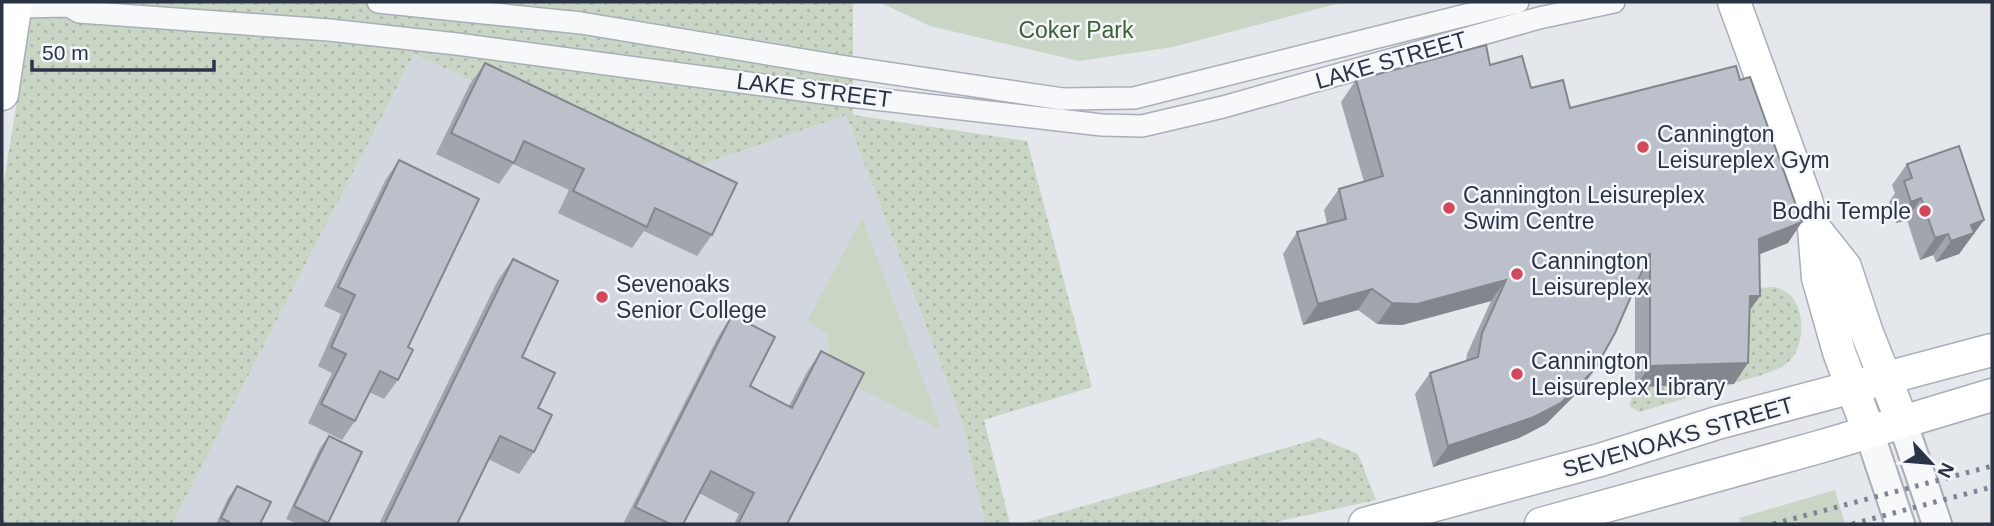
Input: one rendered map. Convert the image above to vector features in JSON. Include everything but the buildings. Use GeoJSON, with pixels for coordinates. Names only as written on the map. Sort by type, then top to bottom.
{"type":"FeatureCollection","features":[{"type":"Feature","properties":{"kind":"main road"},"geometry":{"type":"LineString","coordinates":[[1734,2],[1814,228],[1818,278],[1851,387],[1869,432]]}},
{"type":"Feature","properties":{"kind":"main road"},"geometry":{"type":"LineString","coordinates":[[2,94],[11,6]]}},
{"type":"Feature","properties":{"kind":"main road"},"geometry":{"type":"LineString","coordinates":[[1814,228],[1845,267],[1902,421]]}},
{"type":"Feature","properties":{"kind":"main road","name":"SEVENOAKS STREET"},"geometry":{"type":"LineString","coordinates":[[1364,524],[1600,460],[1717,423],[1992,350]]}},
{"type":"Feature","properties":{"kind":"main road","name":"SEVENOAKS STREET"},"geometry":{"type":"LineString","coordinates":[[1541,524],[1992,395]]}},
{"type":"Feature","properties":{"kind":"street","name":"LAKE STREET"},"geometry":{"type":"LineString","coordinates":[[378,2],[581,23],[1063,99],[1102,100],[1134,98],[1518,2]]}},
{"type":"Feature","properties":{"kind":"street","name":"LAKE STREET"},"geometry":{"type":"LineString","coordinates":[[11,6],[69,6],[79,12],[329,30],[574,58],[831,94],[1102,125],[1142,125],[1223,107],[1539,18],[1614,2]]}},
{"type":"Feature","properties":{"kind":"street"},"geometry":{"type":"LineString","coordinates":[[1902,421],[1937,524]]}},
{"type":"Feature","properties":{"kind":"street"},"geometry":{"type":"LineString","coordinates":[[1869,432],[1900,524]]}},
{"type":"Feature","properties":{"kind":"shaded area","name":"Sevenoaks Senior College"},"geometry":{"type":"Polygon","coordinates":[[[414,54],[675,174],[846,115],[962,421],[985,524],[172,524],[414,54]]]}},
{"type":"Feature","properties":{"kind":"green space"},"geometry":{"type":"Polygon","coordinates":[[[33,2],[853,2],[853,115],[1027,141],[1092,387],[984,420],[1010,524],[985,524],[962,421],[846,115],[675,174],[414,54],[172,524],[2,524],[2,193],[33,2]]]}},
{"type":"Feature","properties":{"kind":"green space","name":"Coker Park"},"geometry":{"type":"Polygon","coordinates":[[[879,2],[1344,2],[1173,47],[1079,61],[930,26],[879,2]]]}},
{"type":"Feature","properties":{"kind":"green space"},"geometry":{"type":"Polygon","coordinates":[[[862,218],[942,430],[825,371],[829,347],[826,333],[807,322],[862,218]]]}},
{"type":"Feature","properties":{"kind":"green space"},"geometry":{"type":"Polygon","coordinates":[[[1775,287],[1789,294],[1797,305],[1801,333],[1797,351],[1786,364],[1734,383],[1745,289],[1775,287]]]}},
{"type":"Feature","properties":{"kind":"green space"},"geometry":{"type":"Polygon","coordinates":[[[1734,384],[1639,412],[1629,406],[1635,387],[1734,384]]]}},
{"type":"Feature","properties":{"kind":"green space"},"geometry":{"type":"Polygon","coordinates":[[[1320,438],[1358,454],[1376,500],[1267,524],[1021,524],[1320,438]]]}},
{"type":"Feature","properties":{"kind":"green space"},"geometry":{"type":"Polygon","coordinates":[[[1835,490],[1845,524],[1741,524],[1739,518],[1835,490]]]}},
{"type":"Feature","properties":{"kind":"railway"},"geometry":{"type":"LineString","coordinates":[[1773,524],[1992,466]]}},
{"type":"Feature","properties":{"kind":"railway"},"geometry":{"type":"LineString","coordinates":[[1852,524],[1992,487]]}},
{"type":"Feature","properties":{"kind":"place","name":"Cannington Leisureplex Gym"},"geometry":{"type":"Point","coordinates":[1643,147]}},
{"type":"Feature","properties":{"kind":"place","name":"Cannington Leisureplex Swim Centre"},"geometry":{"type":"Point","coordinates":[1449,208]}},
{"type":"Feature","properties":{"kind":"place","name":"Bodhi Temple"},"geometry":{"type":"Point","coordinates":[1925,211]}},
{"type":"Feature","properties":{"kind":"place","name":"Cannington Leisureplex"},"geometry":{"type":"Point","coordinates":[1517,274]}},
{"type":"Feature","properties":{"kind":"place","name":"Sevenoaks Senior College"},"geometry":{"type":"Point","coordinates":[602,297]}},
{"type":"Feature","properties":{"kind":"place","name":"Cannington Leisureplex Library"},"geometry":{"type":"Point","coordinates":[1517,374]}}]}
